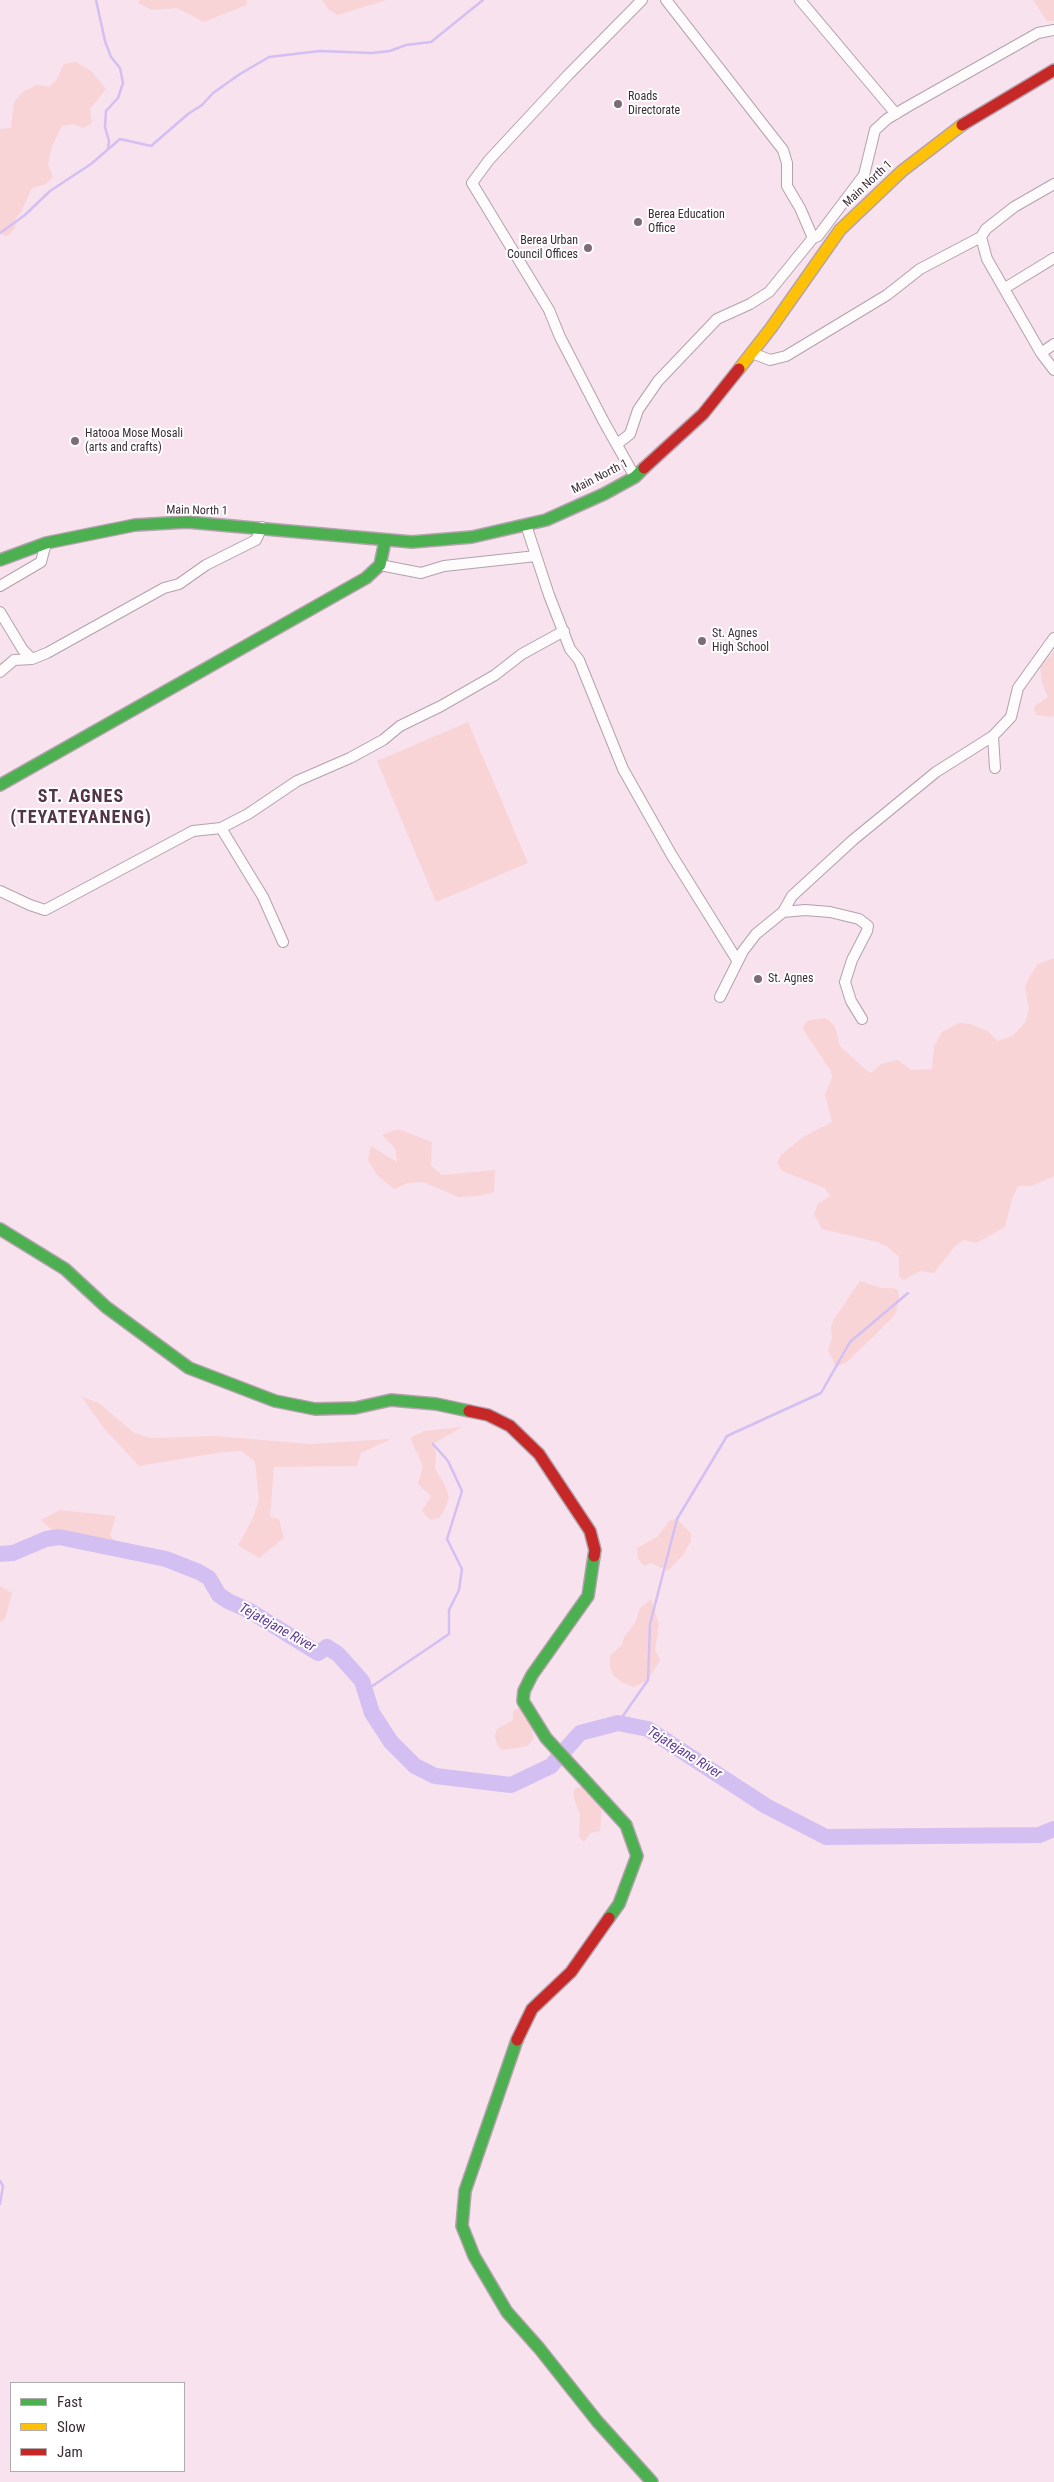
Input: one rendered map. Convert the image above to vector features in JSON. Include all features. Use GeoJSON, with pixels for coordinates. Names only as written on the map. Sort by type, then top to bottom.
{"type":"FeatureCollection","features":[{"type":"Feature","properties":{"kind":"street"},"geometry":{"type":"LineString","coordinates":[[635,477],[560,337],[549,310],[472,184],[489,160],[568,75],[642,0]]}},
{"type":"Feature","properties":{"kind":"street"},"geometry":{"type":"LineString","coordinates":[[666,0],[783,150],[787,163],[787,186],[800,208],[813,238]]}},
{"type":"Feature","properties":{"kind":"street"},"geometry":{"type":"LineString","coordinates":[[800,0],[896,114]]}},
{"type":"Feature","properties":{"kind":"street"},"geometry":{"type":"LineString","coordinates":[[617,444],[630,434],[638,410],[658,381],[716,319],[750,304],[769,292],[813,238],[818,236],[864,175],[876,130],[896,114],[1038,33],[1054,30]]}},
{"type":"Feature","properties":{"kind":"street","name":"Main North 1"},"geometry":{"type":"LineString","coordinates":[[0,560],[46,543],[136,525],[187,522],[262,527],[385,541],[412,542],[472,536],[546,520],[635,477],[703,414],[752,353],[840,230],[868,201],[902,171],[950,134],[1054,70]]}},
{"type":"Feature","properties":{"kind":"street"},"geometry":{"type":"LineString","coordinates":[[752,353],[770,360],[786,356],[887,295],[920,269],[982,237],[986,229],[1014,207],[1054,184]]}},
{"type":"Feature","properties":{"kind":"street"},"geometry":{"type":"LineString","coordinates":[[982,237],[987,259],[1040,353],[1054,370]]}},
{"type":"Feature","properties":{"kind":"street"},"geometry":{"type":"LineString","coordinates":[[1005,288],[1054,258]]}},
{"type":"Feature","properties":{"kind":"street"},"geometry":{"type":"LineString","coordinates":[[1040,353],[1054,344]]}},
{"type":"Feature","properties":{"kind":"street"},"geometry":{"type":"LineString","coordinates":[[526,525],[570,649],[579,660],[623,769],[670,854],[737,960]]}},
{"type":"Feature","properties":{"kind":"street"},"geometry":{"type":"LineString","coordinates":[[0,672],[14,660],[32,659],[69,642],[82,632],[164,588],[179,584],[206,565],[256,540],[262,527]]}},
{"type":"Feature","properties":{"kind":"street"},"geometry":{"type":"LineString","coordinates":[[0,785],[366,578],[380,565],[385,541]]}},
{"type":"Feature","properties":{"kind":"street"},"geometry":{"type":"LineString","coordinates":[[0,586],[41,562],[46,543]]}},
{"type":"Feature","properties":{"kind":"street"},"geometry":{"type":"LineString","coordinates":[[380,565],[422,573],[444,566],[536,556]]}},
{"type":"Feature","properties":{"kind":"street"},"geometry":{"type":"LineString","coordinates":[[0,612],[23,650],[32,659]]}},
{"type":"Feature","properties":{"kind":"street"},"geometry":{"type":"LineString","coordinates":[[0,890],[30,905],[45,910],[193,831],[221,828],[248,814],[297,781],[350,758],[383,740],[400,726],[442,706],[495,675],[522,654],[564,631]]}},
{"type":"Feature","properties":{"kind":"street"},"geometry":{"type":"LineString","coordinates":[[720,997],[737,960],[756,934],[782,912],[792,896],[853,840],[936,772],[993,736],[1011,717],[1018,688],[1054,638]]}},
{"type":"Feature","properties":{"kind":"street"},"geometry":{"type":"LineString","coordinates":[[993,736],[995,768]]}},
{"type":"Feature","properties":{"kind":"street"},"geometry":{"type":"LineString","coordinates":[[221,828],[263,897],[283,942]]}},
{"type":"Feature","properties":{"kind":"street"},"geometry":{"type":"LineString","coordinates":[[782,912],[805,910],[830,912],[865,922],[867,931],[852,960],[845,982],[851,1002],[862,1019]]}},
{"type":"Feature","properties":{"kind":"street"},"geometry":{"type":"LineString","coordinates":[[0,1229],[21,1240],[65,1269],[106,1307],[147,1340],[189,1368],[275,1401],[315,1409],[354,1408],[391,1400],[436,1404],[488,1415],[510,1426],[539,1454],[576,1507],[590,1531],[595,1550],[588,1596],[532,1675],[524,1691],[523,1701],[546,1738],[584,1777],[626,1825],[636,1856],[619,1904],[571,1972],[532,2009],[520,2032],[465,2192],[462,2226],[474,2256],[506,2312],[539,2348],[596,2421],[652,2482]]}},
{"type":"Feature","properties":{"kind":"shaded area"},"geometry":{"type":"Polygon","coordinates":[[[140,0],[247,0],[246,5],[204,22],[177,8],[152,10],[138,3],[140,0]]]}},
{"type":"Feature","properties":{"kind":"shaded area"},"geometry":{"type":"Polygon","coordinates":[[[322,0],[386,0],[338,15],[329,10],[322,0]]]}},
{"type":"Feature","properties":{"kind":"shaded area"},"geometry":{"type":"Polygon","coordinates":[[[1033,0],[1054,0],[1054,21],[1047,21],[1033,0]]]}},
{"type":"Feature","properties":{"kind":"shaded area"},"geometry":{"type":"Polygon","coordinates":[[[76,62],[91,71],[106,89],[90,109],[92,123],[84,128],[73,124],[62,126],[52,146],[48,164],[53,177],[46,184],[32,188],[21,212],[16,218],[15,228],[9,235],[4,236],[0,232],[0,129],[11,128],[14,102],[24,91],[37,85],[49,87],[57,79],[64,64],[76,62]]]}},
{"type":"Feature","properties":{"kind":"shaded area"},"geometry":{"type":"Polygon","coordinates":[[[1054,652],[1054,716],[1037,715],[1034,710],[1035,706],[1048,697],[1042,683],[1040,666],[1054,652]]]}},
{"type":"Feature","properties":{"kind":"shaded area"},"geometry":{"type":"Polygon","coordinates":[[[468,722],[528,863],[436,902],[377,761],[468,722]]]}},
{"type":"Feature","properties":{"kind":"shaded area"},"geometry":{"type":"Polygon","coordinates":[[[1054,958],[1054,1176],[1032,1186],[1018,1186],[1012,1199],[1005,1227],[976,1243],[964,1240],[954,1247],[934,1273],[920,1271],[904,1280],[899,1277],[899,1257],[888,1247],[877,1242],[822,1229],[814,1214],[818,1204],[830,1196],[825,1188],[782,1171],[777,1163],[781,1155],[803,1137],[832,1122],[825,1094],[832,1078],[831,1071],[806,1034],[803,1027],[807,1021],[825,1018],[829,1020],[835,1027],[840,1046],[871,1073],[881,1064],[898,1060],[911,1070],[932,1069],[934,1047],[942,1032],[959,1023],[971,1024],[989,1032],[997,1041],[1013,1036],[1026,1021],[1029,1009],[1025,987],[1030,976],[1038,964],[1054,958]]]}},
{"type":"Feature","properties":{"kind":"shaded area"},"geometry":{"type":"Polygon","coordinates":[[[398,1129],[432,1142],[431,1166],[442,1175],[495,1170],[494,1192],[479,1196],[458,1197],[423,1182],[408,1183],[394,1189],[377,1175],[368,1160],[371,1146],[397,1162],[395,1148],[382,1135],[398,1129]]]}},
{"type":"Feature","properties":{"kind":"shaded area"},"geometry":{"type":"Polygon","coordinates":[[[860,1281],[881,1288],[894,1288],[898,1291],[899,1300],[895,1315],[847,1362],[836,1367],[828,1350],[832,1338],[831,1327],[834,1319],[860,1281]]]}},
{"type":"Feature","properties":{"kind":"shaded area"},"geometry":{"type":"Polygon","coordinates":[[[82,1397],[99,1403],[134,1433],[150,1438],[215,1436],[310,1444],[391,1439],[361,1453],[357,1466],[274,1467],[270,1517],[279,1519],[284,1538],[259,1558],[238,1545],[252,1520],[259,1500],[255,1462],[242,1451],[222,1452],[139,1466],[103,1427],[82,1397]]]}},
{"type":"Feature","properties":{"kind":"shaded area"},"geometry":{"type":"Polygon","coordinates":[[[462,1427],[433,1444],[436,1453],[435,1469],[445,1485],[449,1498],[439,1518],[430,1520],[422,1511],[431,1496],[418,1484],[423,1466],[410,1438],[424,1431],[462,1427]]]}},
{"type":"Feature","properties":{"kind":"shaded area"},"geometry":{"type":"Polygon","coordinates":[[[60,1510],[116,1516],[110,1535],[119,1548],[59,1537],[41,1520],[60,1510]]]}},
{"type":"Feature","properties":{"kind":"shaded area"},"geometry":{"type":"Polygon","coordinates":[[[677,1519],[691,1533],[691,1541],[683,1555],[668,1571],[651,1563],[644,1566],[638,1559],[637,1548],[657,1537],[670,1520],[677,1519]]]}},
{"type":"Feature","properties":{"kind":"shaded area"},"geometry":{"type":"Polygon","coordinates":[[[0,1586],[12,1593],[5,1619],[0,1622],[0,1586]]]}},
{"type":"Feature","properties":{"kind":"shaded area"},"geometry":{"type":"Polygon","coordinates":[[[651,1599],[659,1625],[655,1650],[660,1660],[648,1680],[634,1687],[623,1683],[614,1676],[610,1668],[610,1656],[622,1645],[624,1637],[635,1623],[640,1608],[651,1599]]]}},
{"type":"Feature","properties":{"kind":"shaded area"},"geometry":{"type":"Polygon","coordinates":[[[520,1707],[532,1728],[533,1739],[528,1746],[502,1750],[497,1745],[495,1736],[497,1729],[513,1720],[513,1711],[520,1707]]]}},
{"type":"Feature","properties":{"kind":"shaded area"},"geometry":{"type":"Polygon","coordinates":[[[585,1786],[602,1809],[600,1831],[590,1833],[584,1842],[579,1837],[580,1815],[573,1795],[575,1788],[585,1786]]]}},
{"type":"Feature","properties":{"kind":"waterway"},"geometry":{"type":"LineString","coordinates":[[96,0],[105,41],[111,57],[120,68],[123,83],[118,98],[106,111],[105,127],[109,141],[108,149]]}},
{"type":"Feature","properties":{"kind":"waterway"},"geometry":{"type":"LineString","coordinates":[[0,233],[25,215],[50,191],[91,164],[120,139],[151,146],[188,114],[202,105],[213,93],[269,57],[320,51],[372,53],[390,51],[406,45],[431,42],[483,0]]}},
{"type":"Feature","properties":{"kind":"waterway"},"geometry":{"type":"LineString","coordinates":[[618,1723],[648,1680],[650,1624],[677,1519],[727,1436],[821,1393],[850,1342],[908,1293]]}},
{"type":"Feature","properties":{"kind":"waterway"},"geometry":{"type":"LineString","coordinates":[[365,1691],[449,1634],[449,1610],[459,1590],[462,1569],[447,1539],[462,1491],[448,1461],[433,1444]]}},
{"type":"Feature","properties":{"kind":"waterway","name":"Tejatejane River"},"geometry":{"type":"LineString","coordinates":[[0,1554],[13,1553],[46,1539],[59,1537],[166,1559],[199,1572],[209,1578],[219,1595],[228,1601],[250,1611],[318,1653],[327,1647],[338,1654],[362,1681],[372,1713],[391,1742],[415,1766],[435,1776],[511,1785],[551,1766],[580,1733],[618,1723],[648,1729],[766,1806],[826,1837],[1039,1835],[1054,1829]]}},
{"type":"Feature","properties":{"kind":"waterway"},"geometry":{"type":"LineString","coordinates":[[0,2181],[3,2186],[0,2204]]}},
{"type":"Feature","properties":{"kind":"traffic: fast"},"geometry":{"type":"LineString","coordinates":[[0,560],[46,543],[135,525],[187,522],[412,542],[472,537],[546,520],[604,494],[635,477],[644,468]]}},
{"type":"Feature","properties":{"kind":"traffic: fast"},"geometry":{"type":"LineString","coordinates":[[0,785],[366,578],[380,565],[385,541]]}},
{"type":"Feature","properties":{"kind":"traffic: fast"},"geometry":{"type":"LineString","coordinates":[[0,1229],[65,1269],[106,1307],[189,1368],[275,1401],[315,1409],[355,1408],[391,1400],[436,1404],[469,1411]]}},
{"type":"Feature","properties":{"kind":"traffic: fast"},"geometry":{"type":"LineString","coordinates":[[594,1556],[588,1596],[532,1675],[524,1691],[523,1701],[546,1738],[626,1825],[637,1856],[619,1904],[609,1918]]}},
{"type":"Feature","properties":{"kind":"traffic: fast"},"geometry":{"type":"LineString","coordinates":[[517,2040],[465,2191],[462,2226],[474,2256],[507,2312],[539,2348],[597,2421],[652,2482]]}},
{"type":"Feature","properties":{"kind":"traffic: slow"},"geometry":{"type":"LineString","coordinates":[[739,369],[771,328],[840,230],[902,171],[962,125]]}},
{"type":"Feature","properties":{"kind":"traffic: jam"},"geometry":{"type":"LineString","coordinates":[[962,125],[1054,70]]}},
{"type":"Feature","properties":{"kind":"traffic: jam"},"geometry":{"type":"LineString","coordinates":[[644,468],[703,414],[739,369]]}},
{"type":"Feature","properties":{"kind":"traffic: jam"},"geometry":{"type":"LineString","coordinates":[[469,1411],[488,1415],[510,1426],[539,1454],[590,1531],[595,1550],[594,1556]]}},
{"type":"Feature","properties":{"kind":"traffic: jam"},"geometry":{"type":"LineString","coordinates":[[517,2040],[532,2009],[571,1972],[609,1918]]}},
{"type":"Feature","properties":{"kind":"place","name":"Roads Directorate"},"geometry":{"type":"Point","coordinates":[618,104]}},
{"type":"Feature","properties":{"kind":"place","name":"Berea Education Office"},"geometry":{"type":"Point","coordinates":[638,222]}},
{"type":"Feature","properties":{"kind":"place","name":"Berea Urban Council Offices"},"geometry":{"type":"Point","coordinates":[588,248]}},
{"type":"Feature","properties":{"kind":"place","name":"Hatooa Mose Mosali (arts and crafts)"},"geometry":{"type":"Point","coordinates":[75,441]}},
{"type":"Feature","properties":{"kind":"place","name":"St. Agnes High School"},"geometry":{"type":"Point","coordinates":[702,641]}},
{"type":"Feature","properties":{"kind":"place","name":"St. Agnes"},"geometry":{"type":"Point","coordinates":[758,979]}},
{"type":"Feature","properties":{"kind":"district","name":"ST. AGNES (TEYATEYANENG)"},"geometry":{"type":"Point","coordinates":[81,808]}}]}
